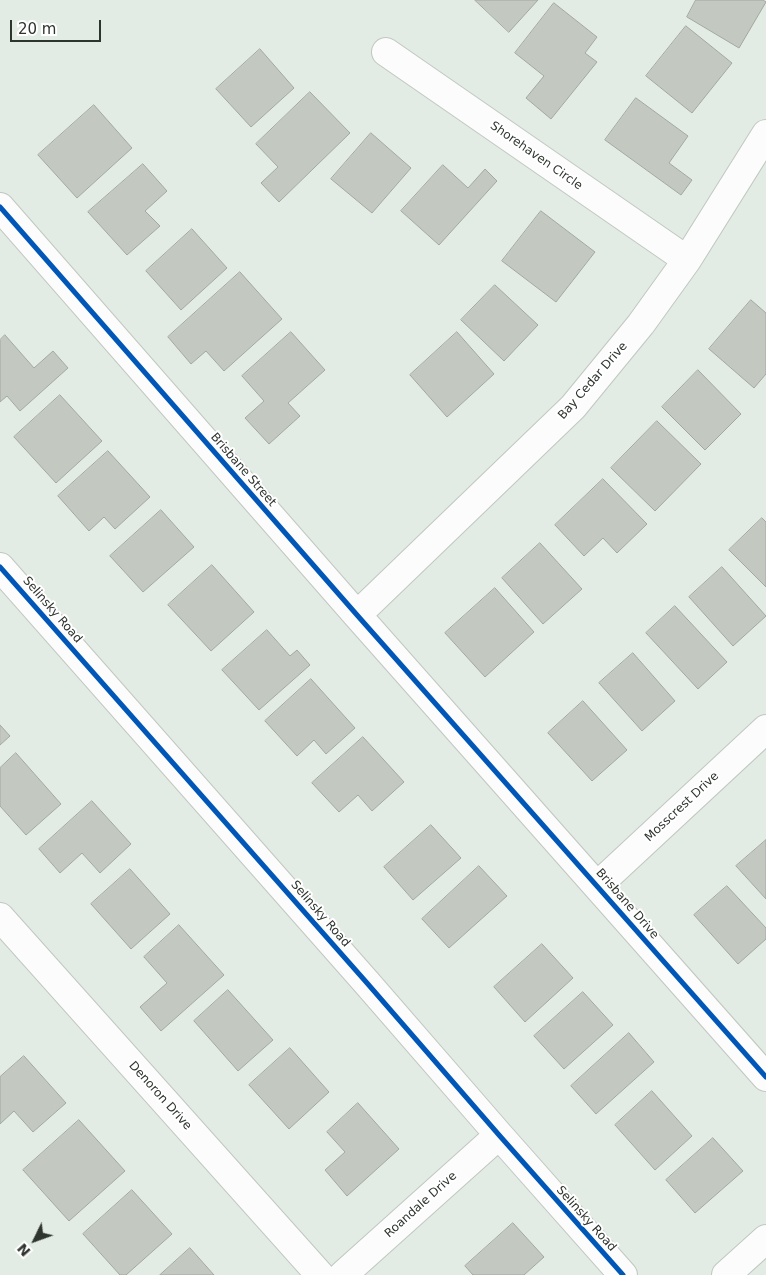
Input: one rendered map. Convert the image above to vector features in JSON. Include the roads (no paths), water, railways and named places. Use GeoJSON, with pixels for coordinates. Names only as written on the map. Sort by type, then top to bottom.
{"type":"FeatureCollection","features":[{"type":"Feature","properties":{"kind":"street","name":"Shorehaven Circle"},"geometry":{"type":"LineString","coordinates":[[386,52],[687,260]]}},
{"type":"Feature","properties":{"kind":"street","name":"Bay Cedar Drive"},"geometry":{"type":"LineString","coordinates":[[357,615],[572,407],[641,324],[687,260],[766,134]]}},
{"type":"Feature","properties":{"kind":"street","name":"Brisbane Street"},"geometry":{"type":"LineString","coordinates":[[0,207],[472,744]]}},
{"type":"Feature","properties":{"kind":"street","name":"Selinsky Road"},"geometry":{"type":"LineString","coordinates":[[0,567],[623,1275]]}},
{"type":"Feature","properties":{"kind":"street","name":"Mosscrest Drive"},"geometry":{"type":"LineString","coordinates":[[597,886],[766,729]]}},
{"type":"Feature","properties":{"kind":"street","name":"Brisbane Drive"},"geometry":{"type":"LineString","coordinates":[[472,744],[766,1077]]}},
{"type":"Feature","properties":{"kind":"street","name":"Denoron Drive"},"geometry":{"type":"LineString","coordinates":[[0,917],[320,1275]]}},
{"type":"Feature","properties":{"kind":"street","name":"Roandale Drive"},"geometry":{"type":"LineString","coordinates":[[343,1275],[499,1135]]}},
{"type":"Feature","properties":{"kind":"street"},"geometry":{"type":"LineString","coordinates":[[726,1275],[766,1239]]}}]}
